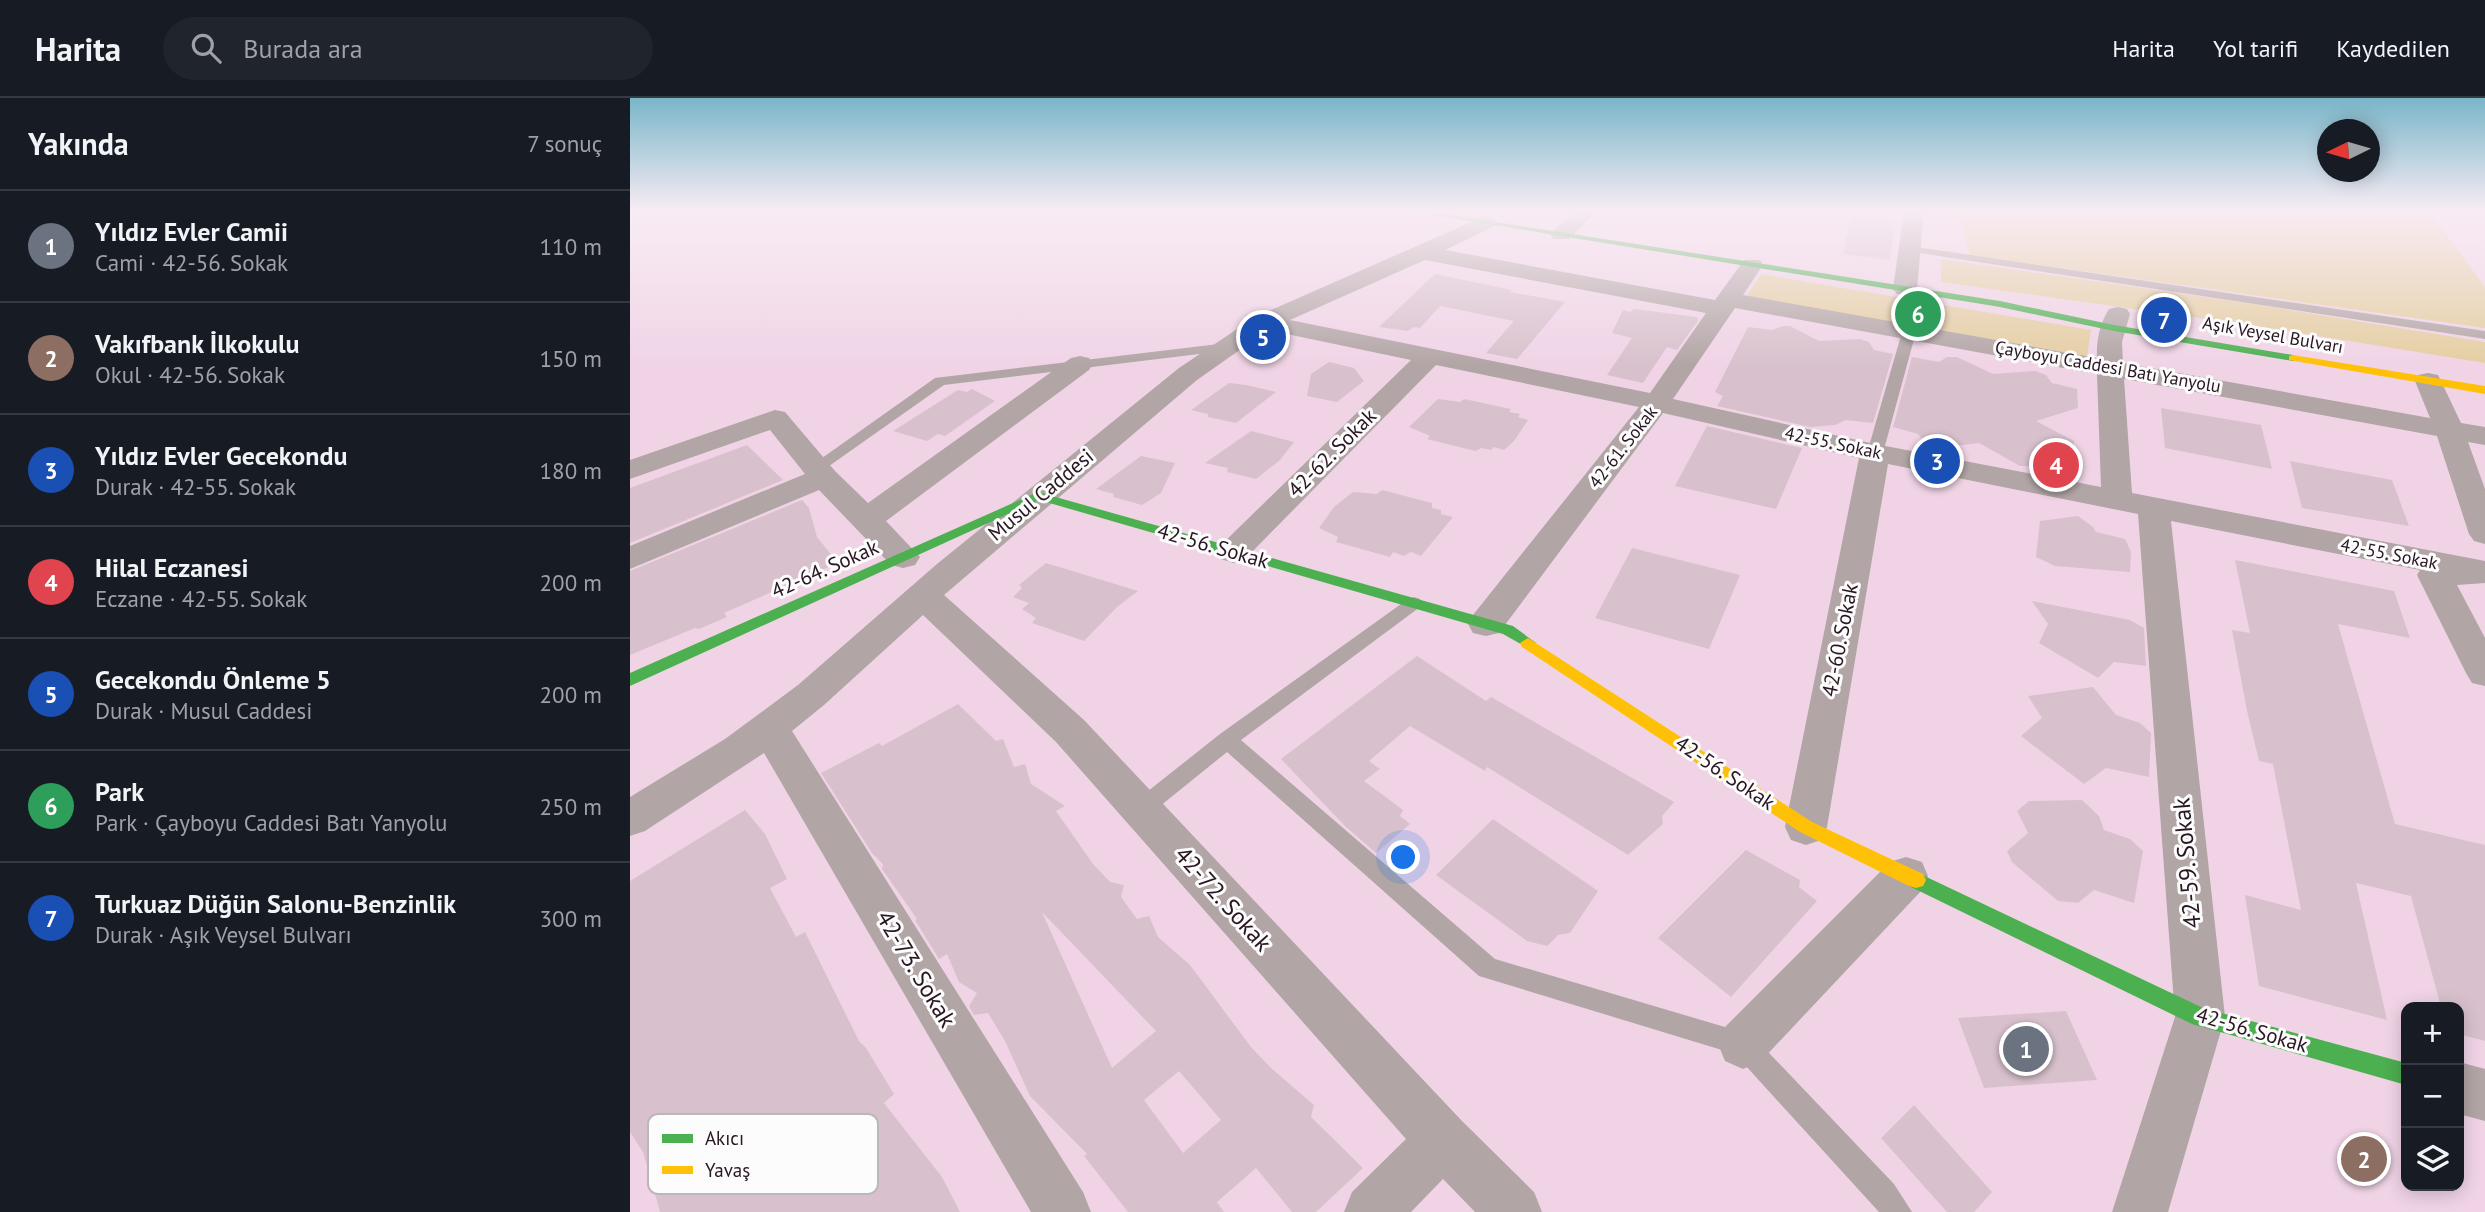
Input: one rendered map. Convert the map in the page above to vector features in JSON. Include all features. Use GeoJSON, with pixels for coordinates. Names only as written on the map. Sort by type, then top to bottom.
{"type":"FeatureCollection","features":[{"type":"Feature","properties":{"kind":"street","name":"Musul Caddesi"},"geometry":{"type":"LineString","coordinates":[[630,819],[739,750],[811,695],[913,576],[1038,496],[1188,374],[1265,322],[1400,263]]}},
{"type":"Feature","properties":{"kind":"street","name":"Çayboyu Caddesi Batı Yanyolu"},"geometry":{"type":"LineString","coordinates":[[1483,263],[1909,332],[2485,436]]}},
{"type":"Feature","properties":{"kind":"street","name":"Aşık Veysel Bulvarı"},"geometry":{"type":"LineString","coordinates":[[1740,263],[2116,321],[2254,335]]}},
{"type":"Feature","properties":{"kind":"street"},"geometry":{"type":"LineString","coordinates":[[1905,289],[1908,263]]}},
{"type":"Feature","properties":{"kind":"street","name":"42-61. Sokak"},"geometry":{"type":"LineString","coordinates":[[1486,624],[1656,404],[1752,265]]}},
{"type":"Feature","properties":{"kind":"street","name":"Aşık Veysel Bulvarı"},"geometry":{"type":"LineString","coordinates":[[2116,321],[2485,390]]}},
{"type":"Feature","properties":{"kind":"street","name":"42-59. Sokak"},"geometry":{"type":"LineString","coordinates":[[2116,321],[2109,342],[2110,367],[2135,503],[2161,568],[2200,1017],[2140,1212]]}},
{"type":"Feature","properties":{"kind":"street","name":"42-55. Sokak"},"geometry":{"type":"LineString","coordinates":[[1265,322],[1431,355],[1875,453],[2485,573]]}},
{"type":"Feature","properties":{"kind":"street","name":"42-62. Sokak"},"geometry":{"type":"LineString","coordinates":[[1233,551],[1431,355]]}},
{"type":"Feature","properties":{"kind":"street"},"geometry":{"type":"LineString","coordinates":[[866,520],[1080,364]]}},
{"type":"Feature","properties":{"kind":"street"},"geometry":{"type":"LineString","coordinates":[[2428,381],[2450,430],[2485,534]]}},
{"type":"Feature","properties":{"kind":"street","name":"42-72. Sokak"},"geometry":{"type":"LineString","coordinates":[[630,470],[775,418],[820,473],[866,520],[913,576],[1070,731],[1443,1140],[1514,1212]]}},
{"type":"Feature","properties":{"kind":"street","name":"42-60. Sokak"},"geometry":{"type":"LineString","coordinates":[[1805,827],[1875,453]]}},
{"type":"Feature","properties":{"kind":"street"},"geometry":{"type":"LineString","coordinates":[[630,558],[820,473]]}},
{"type":"Feature","properties":{"kind":"street","name":"42-56. Sokak"},"geometry":{"type":"LineString","coordinates":[[1038,496],[1508,630],[1805,827],[2200,1017],[2401,1073]]}},
{"type":"Feature","properties":{"kind":"street","name":"42-64. Sokak"},"geometry":{"type":"LineString","coordinates":[[630,680],[913,576],[1038,496]]}},
{"type":"Feature","properties":{"kind":"street"},"geometry":{"type":"LineString","coordinates":[[2485,573],[2434,575],[2485,673]]}},
{"type":"Feature","properties":{"kind":"street","name":"42-73. Sokak"},"geometry":{"type":"LineString","coordinates":[[769,727],[1063,1212]]}},
{"type":"Feature","properties":{"kind":"street"},"geometry":{"type":"LineString","coordinates":[[1743,1044],[1906,876]]}},
{"type":"Feature","properties":{"kind":"street"},"geometry":{"type":"LineString","coordinates":[[2464,1089],[2485,1095]]}},
{"type":"Feature","properties":{"kind":"street"},"geometry":{"type":"LineString","coordinates":[[1372,1212],[1443,1140]]}},
{"type":"Feature","properties":{"kind":"lane"},"geometry":{"type":"LineString","coordinates":[[2004,263],[2485,335]]}},
{"type":"Feature","properties":{"kind":"lane"},"geometry":{"type":"LineString","coordinates":[[1875,453],[1909,332]]}},
{"type":"Feature","properties":{"kind":"lane"},"geometry":{"type":"LineString","coordinates":[[820,473],[940,380],[1227,347]]}},
{"type":"Feature","properties":{"kind":"lane"},"geometry":{"type":"LineString","coordinates":[[1141,808],[1227,740],[1414,603]]}},
{"type":"Feature","properties":{"kind":"lane"},"geometry":{"type":"LineString","coordinates":[[1227,740],[1488,968],[1743,1044],[1884,1194],[1897,1212]]}},
{"type":"Feature","properties":{"kind":"shaded area"},"geometry":{"type":"Polygon","coordinates":[[[1941,263],[1969,263],[2253,304],[2485,342],[2485,363],[2257,326],[1941,282],[1941,263]]]}},
{"type":"Feature","properties":{"kind":"shaded area"},"geometry":{"type":"Polygon","coordinates":[[[2026,263],[2467,263],[2485,287],[2485,328],[2026,263]]]}},
{"type":"Feature","properties":{"kind":"shaded area"},"geometry":{"type":"Polygon","coordinates":[[[1761,274],[2091,330],[2087,356],[1746,297],[1761,274]]]}},
{"type":"Feature","properties":{"kind":"building"},"geometry":{"type":"Polygon","coordinates":[[[1435,274],[1565,302],[1517,359],[1486,353],[1514,321],[1440,306],[1420,328],[1414,327],[1408,331],[1379,327],[1435,274]]]}},
{"type":"Feature","properties":{"kind":"building"},"geometry":{"type":"Polygon","coordinates":[[[1634,309],[1697,317],[1698,321],[1677,350],[1667,347],[1643,383],[1607,375],[1632,338],[1612,333],[1623,310],[1630,312],[1634,309]]]}},
{"type":"Feature","properties":{"kind":"building"},"geometry":{"type":"Polygon","coordinates":[[[1790,326],[1819,341],[1860,339],[1869,342],[1874,350],[1893,354],[1873,423],[1846,420],[1835,425],[1810,427],[1717,406],[1723,396],[1715,392],[1748,327],[1772,330],[1790,326]]]}},
{"type":"Feature","properties":{"kind":"building"},"geometry":{"type":"Polygon","coordinates":[[[1912,357],[1939,362],[1947,357],[1957,357],[1993,374],[2035,371],[2046,375],[2052,383],[2077,389],[2078,408],[2036,421],[2074,441],[2073,466],[2044,461],[2035,466],[2020,466],[1979,443],[1939,448],[1926,444],[1918,434],[1893,427],[1912,357]]]}},
{"type":"Feature","properties":{"kind":"building"},"geometry":{"type":"Polygon","coordinates":[[[1329,362],[1354,368],[1364,381],[1337,402],[1307,396],[1311,374],[1329,362]]]}},
{"type":"Feature","properties":{"kind":"building"},"geometry":{"type":"Polygon","coordinates":[[[1229,383],[1276,392],[1236,423],[1191,410],[1229,383]]]}},
{"type":"Feature","properties":{"kind":"building"},"geometry":{"type":"Polygon","coordinates":[[[972,389],[995,401],[945,436],[938,434],[927,441],[893,431],[958,390],[967,392],[972,389]]]}},
{"type":"Feature","properties":{"kind":"building"},"geometry":{"type":"Polygon","coordinates":[[[1438,399],[1460,402],[1464,399],[1511,409],[1509,412],[1520,414],[1518,417],[1528,420],[1514,441],[1504,450],[1494,447],[1491,450],[1481,448],[1476,451],[1427,439],[1430,436],[1409,427],[1438,399]]]}},
{"type":"Feature","properties":{"kind":"building"},"geometry":{"type":"Polygon","coordinates":[[[2161,408],[2261,425],[2272,469],[2165,448],[2161,408]]]}},
{"type":"Feature","properties":{"kind":"building"},"geometry":{"type":"Polygon","coordinates":[[[1707,426],[1802,448],[1776,509],[1675,486],[1707,426]]]}},
{"type":"Feature","properties":{"kind":"building"},"geometry":{"type":"Polygon","coordinates":[[[1251,431],[1294,442],[1280,460],[1256,479],[1227,472],[1228,468],[1205,463],[1251,431]]]}},
{"type":"Feature","properties":{"kind":"building"},"geometry":{"type":"Polygon","coordinates":[[[747,445],[783,480],[630,543],[630,488],[747,445]]]}},
{"type":"Feature","properties":{"kind":"building"},"geometry":{"type":"Polygon","coordinates":[[[1141,456],[1175,463],[1161,493],[1142,505],[1096,489],[1141,456]]]}},
{"type":"Feature","properties":{"kind":"building"},"geometry":{"type":"Polygon","coordinates":[[[2290,461],[2392,480],[2409,526],[2302,508],[2290,461]]]}},
{"type":"Feature","properties":{"kind":"building"},"geometry":{"type":"Polygon","coordinates":[[[1382,490],[1432,503],[1432,508],[1441,510],[1441,514],[1453,517],[1421,556],[1411,552],[1404,556],[1393,552],[1390,557],[1336,542],[1338,537],[1319,528],[1334,507],[1353,492],[1377,494],[1382,490]]]}},
{"type":"Feature","properties":{"kind":"building"},"geometry":{"type":"Polygon","coordinates":[[[802,500],[809,508],[817,537],[838,563],[724,613],[727,617],[630,655],[630,571],[802,500]]]}},
{"type":"Feature","properties":{"kind":"building"},"geometry":{"type":"Polygon","coordinates":[[[2078,516],[2096,532],[2125,539],[2131,552],[2130,572],[2055,566],[2036,557],[2040,521],[2078,516]]]}},
{"type":"Feature","properties":{"kind":"building"},"geometry":{"type":"Polygon","coordinates":[[[1632,548],[1740,575],[1709,649],[1595,618],[1632,548]]]}},
{"type":"Feature","properties":{"kind":"building"},"geometry":{"type":"Polygon","coordinates":[[[2235,560],[2394,591],[2410,638],[2338,624],[2395,824],[2485,845],[2485,1041],[2464,1035],[2464,1002],[2440,1002],[2411,896],[2356,883],[2387,1020],[2259,986],[2245,895],[2301,910],[2273,764],[2259,761],[2232,630],[2250,633],[2235,560]]]}},
{"type":"Feature","properties":{"kind":"building"},"geometry":{"type":"Polygon","coordinates":[[[1046,563],[1138,591],[1117,607],[1084,641],[1032,623],[1036,618],[1022,609],[1029,603],[1013,597],[1022,588],[1019,585],[1046,563]]]}},
{"type":"Feature","properties":{"kind":"building"},"geometry":{"type":"Polygon","coordinates":[[[2032,601],[2130,620],[2144,628],[2146,666],[2114,662],[2098,678],[2039,643],[2048,624],[2032,601]]]}},
{"type":"Feature","properties":{"kind":"building"},"geometry":{"type":"Polygon","coordinates":[[[1417,656],[1486,701],[1491,697],[1674,802],[1662,816],[1663,824],[1628,855],[1487,767],[1485,771],[1410,726],[1369,761],[1380,769],[1364,781],[1403,810],[1400,816],[1410,824],[1376,853],[1345,826],[1281,759],[1417,656]]]}},
{"type":"Feature","properties":{"kind":"building"},"geometry":{"type":"Polygon","coordinates":[[[2093,687],[2116,715],[2140,723],[2151,733],[2149,777],[2106,768],[2084,784],[2021,736],[2042,718],[2028,696],[2093,687]]]}},
{"type":"Feature","properties":{"kind":"building"},"geometry":{"type":"Polygon","coordinates":[[[958,704],[996,741],[1003,739],[1014,767],[1025,764],[1031,784],[1065,806],[1056,811],[1093,864],[1110,882],[1124,885],[1121,897],[1137,919],[1149,916],[1158,937],[1190,965],[1251,1047],[1314,1105],[1311,1117],[1363,1168],[1316,1212],[1292,1212],[1256,1168],[1217,1202],[1224,1212],[1128,1212],[1084,1156],[1087,1154],[1030,1096],[1005,1041],[988,1013],[974,1015],[969,1006],[977,993],[959,982],[947,954],[939,959],[915,920],[917,919],[882,869],[883,864],[872,853],[821,773],[879,743],[882,746],[958,704]],[[1042,912],[1112,1068],[1156,1031],[1042,912]],[[1179,1071],[1144,1100],[1183,1153],[1221,1120],[1179,1071]]]}},
{"type":"Feature","properties":{"kind":"building"},"geometry":{"type":"Polygon","coordinates":[[[2082,800],[2099,816],[2104,830],[2130,839],[2143,851],[2134,903],[2094,890],[2078,903],[2058,901],[2012,862],[2007,851],[2028,833],[2017,811],[2029,801],[2082,800]]]}},
{"type":"Feature","properties":{"kind":"building"},"geometry":{"type":"Polygon","coordinates":[[[745,810],[765,834],[787,879],[770,888],[796,937],[805,932],[859,1041],[894,1094],[884,1103],[942,1177],[960,1212],[660,1212],[655,1194],[878,1194],[878,1114],[648,1114],[648,1170],[643,1152],[630,1132],[630,881],[745,810]]]}},
{"type":"Feature","properties":{"kind":"building"},"geometry":{"type":"Polygon","coordinates":[[[1493,819],[1598,891],[1570,933],[1558,935],[1547,946],[1527,941],[1436,875],[1493,819]]]}},
{"type":"Feature","properties":{"kind":"building"},"geometry":{"type":"Polygon","coordinates":[[[1746,850],[1800,880],[1799,887],[1817,901],[1731,997],[1658,938],[1746,850]]]}},
{"type":"Feature","properties":{"kind":"building"},"geometry":{"type":"Polygon","coordinates":[[[2066,1011],[2097,1080],[1984,1088],[1958,1018],[2066,1011]]]}},
{"type":"Feature","properties":{"kind":"building"},"geometry":{"type":"Polygon","coordinates":[[[1914,1105],[1992,1192],[1974,1212],[1947,1212],[1881,1138],[1914,1105]]]}},
{"type":"Feature","properties":{"kind":"traffic: fast"},"geometry":{"type":"LineString","coordinates":[[1740,263],[2000,304],[2114,328],[2293,358]]}},
{"type":"Feature","properties":{"kind":"traffic: fast"},"geometry":{"type":"LineString","coordinates":[[630,680],[1038,496],[1508,630],[1528,643]]}},
{"type":"Feature","properties":{"kind":"traffic: fast"},"geometry":{"type":"LineString","coordinates":[[1916,880],[2200,1017],[2401,1073]]}},
{"type":"Feature","properties":{"kind":"traffic: slow"},"geometry":{"type":"LineString","coordinates":[[2293,358],[2485,390]]}},
{"type":"Feature","properties":{"kind":"traffic: slow"},"geometry":{"type":"LineString","coordinates":[[1528,643],[1806,827],[1916,880]]}},
{"type":"Feature","properties":{"kind":"place","name":"Park"},"geometry":{"type":"Point","coordinates":[1918,314]}},
{"type":"Feature","properties":{"kind":"place","name":"Turkuaz Düğün Salonu-Benzinlik"},"geometry":{"type":"Point","coordinates":[2164,320]}},
{"type":"Feature","properties":{"kind":"place","name":"Gecekondu Önleme 5"},"geometry":{"type":"Point","coordinates":[1263,337]}},
{"type":"Feature","properties":{"kind":"place","name":"Yıldız Evler Gecekondu"},"geometry":{"type":"Point","coordinates":[1937,461]}},
{"type":"Feature","properties":{"kind":"place","name":"Hilal Eczanesi"},"geometry":{"type":"Point","coordinates":[2056,465]}},
{"type":"Feature","properties":{"kind":"place","name":"Yıldız Evler Camii"},"geometry":{"type":"Point","coordinates":[2026,1049]}},
{"type":"Feature","properties":{"kind":"place","name":"Vakıfbank İlkokulu"},"geometry":{"type":"Point","coordinates":[2364,1159]}}]}
